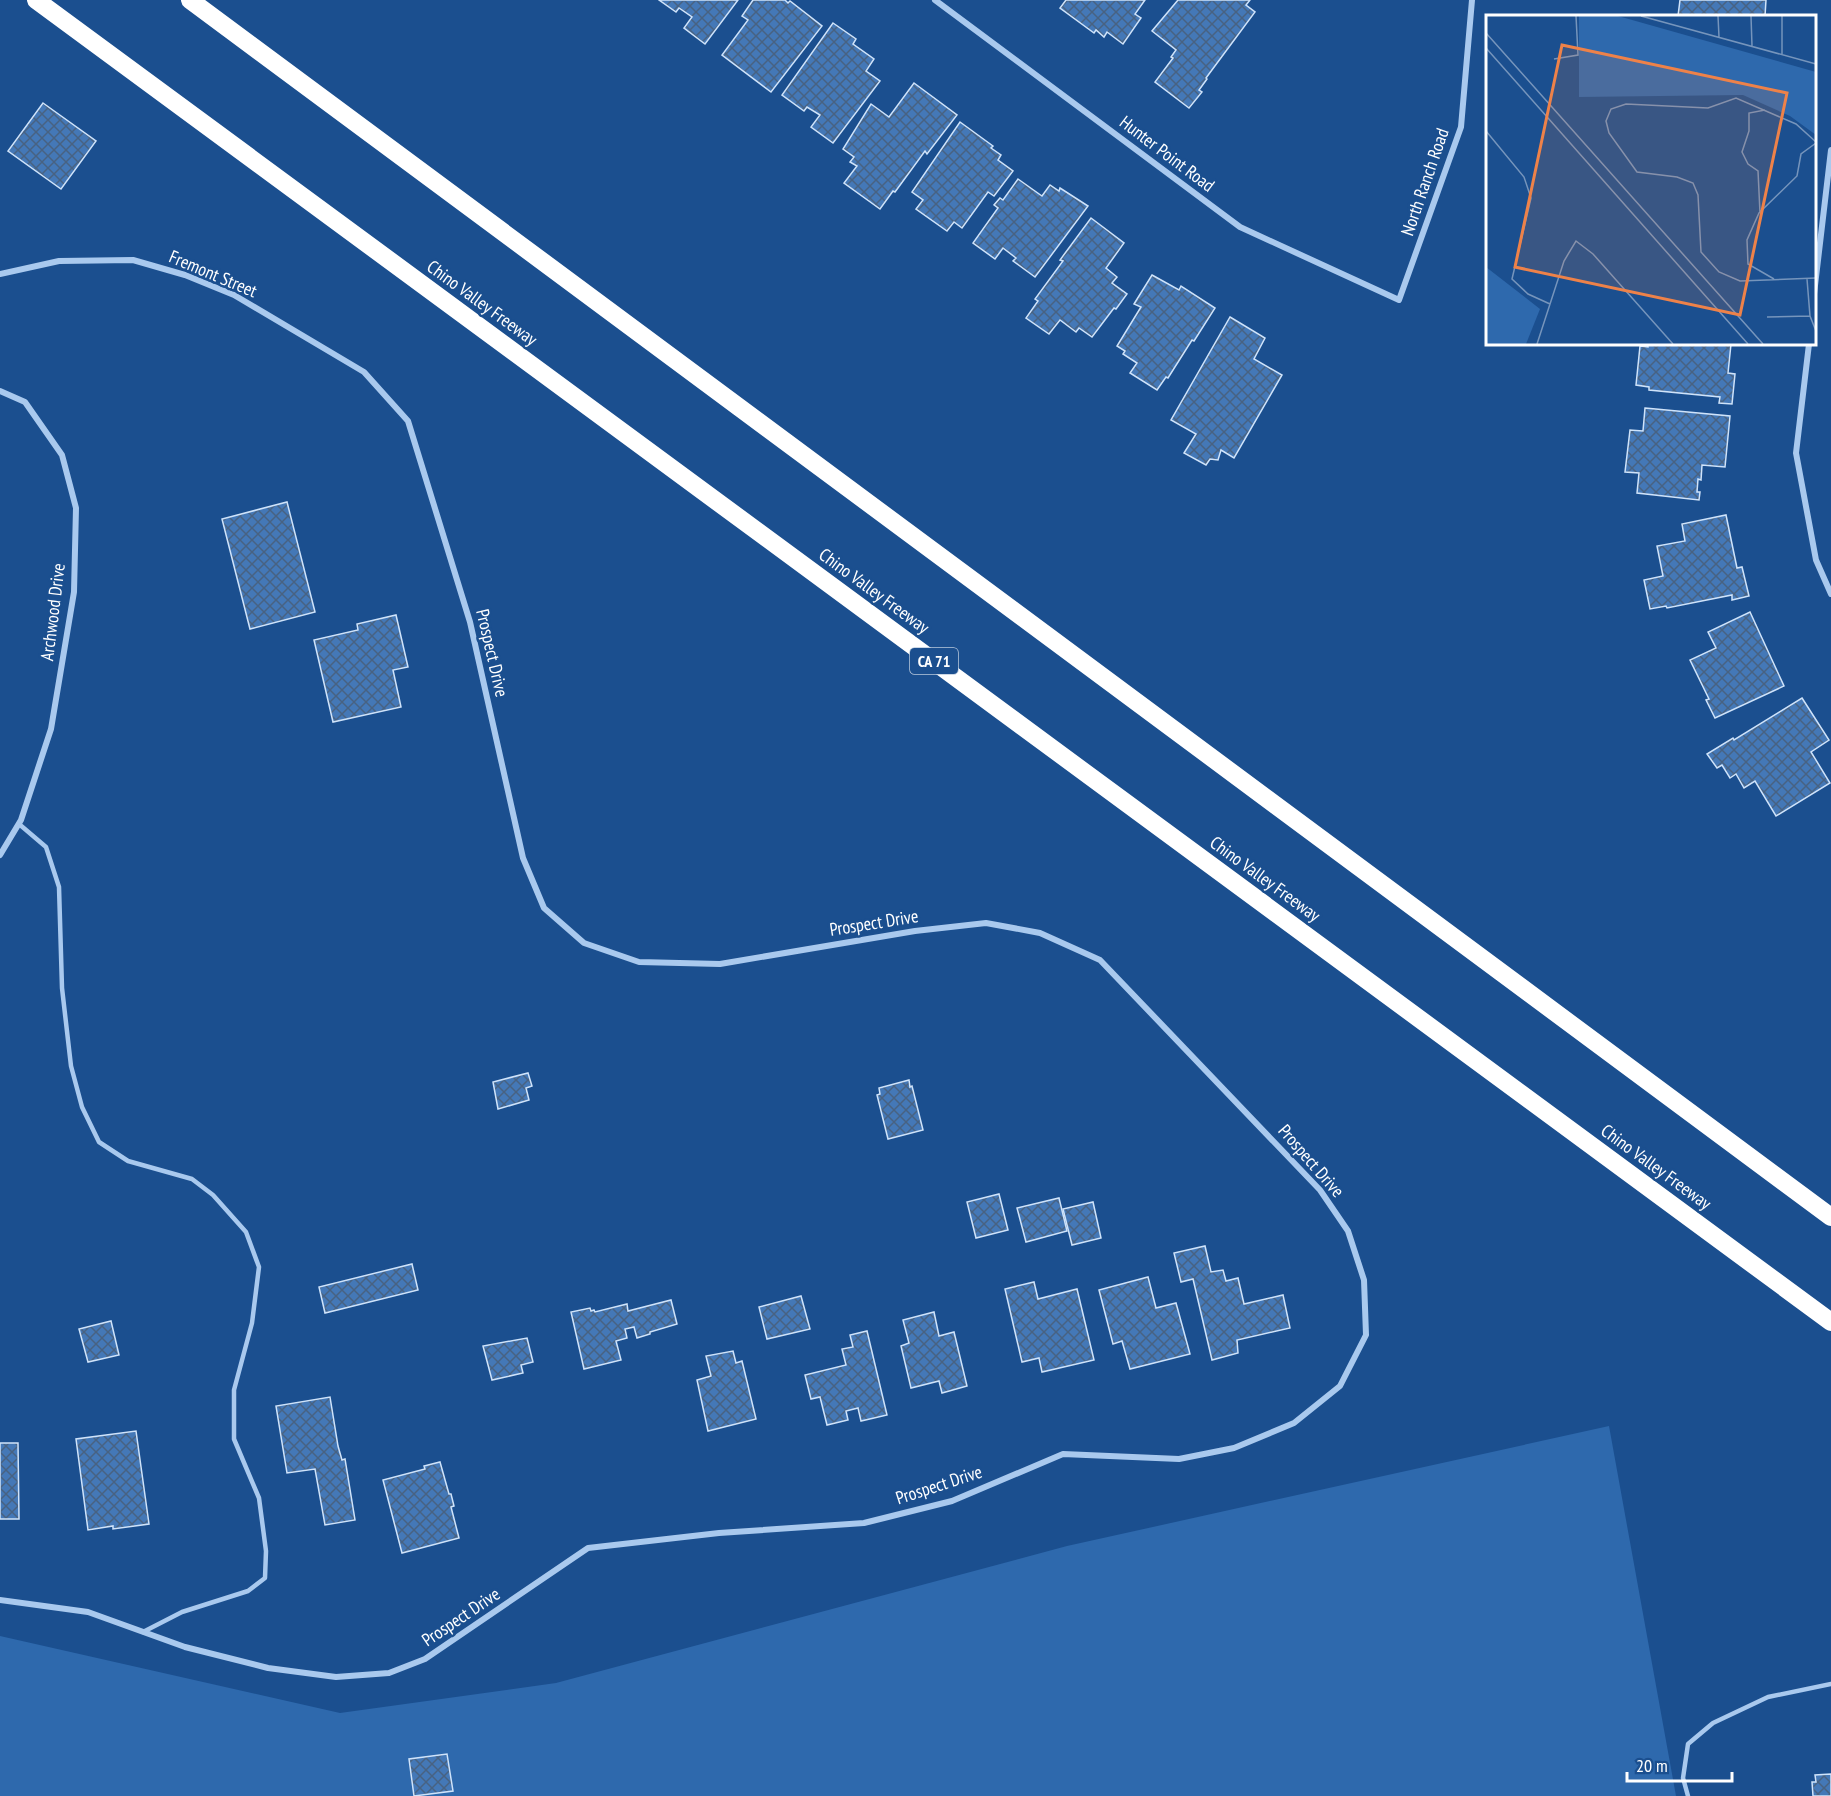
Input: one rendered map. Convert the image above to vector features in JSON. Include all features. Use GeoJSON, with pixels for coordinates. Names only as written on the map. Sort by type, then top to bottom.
{"type":"FeatureCollection","features":[{"type":"Feature","properties":{"kind":"highway","name":"Chino Valley Freeway"},"geometry":{"type":"LineString","coordinates":[[36,0],[1831,1322]]}},
{"type":"Feature","properties":{"kind":"highway"},"geometry":{"type":"LineString","coordinates":[[190,0],[1831,1217]]}},
{"type":"Feature","properties":{"kind":"street","name":"Hunter Point Road"},"geometry":{"type":"LineString","coordinates":[[935,0],[1240,227],[1399,300]]}},
{"type":"Feature","properties":{"kind":"street","name":"North Ranch Road"},"geometry":{"type":"LineString","coordinates":[[1399,300],[1461,127],[1472,0]]}},
{"type":"Feature","properties":{"kind":"street"},"geometry":{"type":"LineString","coordinates":[[1816,285],[1831,150]]}},
{"type":"Feature","properties":{"kind":"street","name":"Fremont Street"},"geometry":{"type":"LineString","coordinates":[[0,274],[59,261],[133,260],[185,274],[234,295],[364,372]]}},
{"type":"Feature","properties":{"kind":"street"},"geometry":{"type":"LineString","coordinates":[[1809,345],[1796,453],[1815,560],[1831,594]]}},
{"type":"Feature","properties":{"kind":"street","name":"Prospect Drive"},"geometry":{"type":"LineString","coordinates":[[0,1600],[88,1612],[185,1647],[268,1668],[336,1677],[389,1672],[425,1659],[588,1548],[719,1533],[864,1523],[952,1501],[1063,1454],[1179,1459],[1234,1448],[1294,1423],[1340,1386],[1366,1335],[1364,1280],[1348,1231],[1320,1190],[1100,960],[1040,933],[986,923],[915,932],[720,964],[639,962],[584,943],[544,908],[523,858],[470,622],[408,421],[364,372]]}},
{"type":"Feature","properties":{"kind":"street","name":"Archwood Drive"},"geometry":{"type":"LineString","coordinates":[[0,391],[25,402],[62,455],[76,508],[74,592],[51,729],[19,824],[0,855]]}},
{"type":"Feature","properties":{"kind":"lane"},"geometry":{"type":"LineString","coordinates":[[19,824],[46,847],[59,887],[62,988],[71,1066],[82,1107],[99,1142],[128,1161],[192,1179],[213,1195],[246,1232],[259,1267],[252,1323],[234,1390],[234,1439],[259,1498],[266,1551],[265,1578],[248,1591],[182,1612],[142,1632]]}},
{"type":"Feature","properties":{"kind":"lane"},"geometry":{"type":"LineString","coordinates":[[1688,1796],[1683,1778],[1688,1744],[1713,1724],[1768,1698],[1831,1684]]}},
{"type":"Feature","properties":{"kind":"shaded area"},"geometry":{"type":"Polygon","coordinates":[[[1609,1426],[1676,1796],[0,1796],[0,1636],[340,1713],[556,1683],[1067,1546],[1609,1426]]]}},
{"type":"Feature","properties":{"kind":"building"},"geometry":{"type":"Polygon","coordinates":[[[659,0],[738,0],[705,44],[684,28],[692,17],[679,8],[676,12],[659,0]]]}},
{"type":"Feature","properties":{"kind":"building"},"geometry":{"type":"Polygon","coordinates":[[[753,0],[785,0],[788,3],[790,1],[822,26],[771,92],[722,55],[748,20],[742,16],[753,0]]]}},
{"type":"Feature","properties":{"kind":"building"},"geometry":{"type":"Polygon","coordinates":[[[1066,0],[1145,0],[1135,14],[1141,18],[1123,44],[1107,32],[1104,37],[1096,30],[1094,33],[1060,8],[1066,0]]]}},
{"type":"Feature","properties":{"kind":"building"},"geometry":{"type":"Polygon","coordinates":[[[1178,0],[1250,0],[1246,5],[1255,12],[1206,78],[1199,90],[1202,92],[1189,108],[1155,82],[1173,58],[1171,57],[1176,50],[1152,31],[1178,0]]]}},
{"type":"Feature","properties":{"kind":"building"},"geometry":{"type":"Polygon","coordinates":[[[1680,0],[1766,0],[1765,15],[1678,15],[1680,0]]]}},
{"type":"Feature","properties":{"kind":"building"},"geometry":{"type":"Polygon","coordinates":[[[833,23],[856,39],[853,44],[874,59],[866,71],[880,81],[833,143],[811,127],[820,115],[807,107],[804,111],[782,95],[833,23]]]}},
{"type":"Feature","properties":{"kind":"building"},"geometry":{"type":"Polygon","coordinates":[[[914,83],[957,115],[927,154],[925,151],[880,209],[844,183],[857,166],[850,162],[854,157],[843,149],[871,104],[889,117],[914,83]]]}},
{"type":"Feature","properties":{"kind":"building"},"geometry":{"type":"Polygon","coordinates":[[[43,103],[96,141],[61,189],[8,151],[43,103]]]}},
{"type":"Feature","properties":{"kind":"building"},"geometry":{"type":"Polygon","coordinates":[[[960,122],[993,146],[991,148],[1001,155],[998,160],[1013,171],[994,196],[988,192],[962,228],[954,222],[947,231],[916,209],[923,200],[912,192],[960,122]]]}},
{"type":"Feature","properties":{"kind":"building"},"geometry":{"type":"Polygon","coordinates":[[[1018,179],[1042,196],[1050,185],[1059,191],[1060,188],[1088,206],[1035,277],[1013,261],[1016,258],[1003,248],[995,259],[973,243],[998,208],[994,205],[1000,198],[1003,200],[1018,179]]]}},
{"type":"Feature","properties":{"kind":"building"},"geometry":{"type":"Polygon","coordinates":[[[1091,218],[1124,243],[1106,268],[1117,277],[1112,283],[1127,294],[1092,337],[1079,328],[1076,332],[1060,320],[1049,334],[1026,318],[1038,301],[1035,299],[1063,261],[1060,260],[1091,218]]]}},
{"type":"Feature","properties":{"kind":"building"},"geometry":{"type":"Polygon","coordinates":[[[1152,275],[1179,290],[1181,286],[1215,308],[1168,378],[1166,377],[1157,390],[1130,373],[1137,363],[1123,354],[1125,351],[1117,346],[1141,307],[1134,304],[1152,275]]]}},
{"type":"Feature","properties":{"kind":"building"},"geometry":{"type":"Polygon","coordinates":[[[1230,317],[1265,338],[1254,359],[1282,375],[1234,458],[1221,450],[1218,460],[1210,459],[1206,465],[1184,453],[1196,434],[1171,420],[1230,317]]]}},
{"type":"Feature","properties":{"kind":"building"},"geometry":{"type":"Polygon","coordinates":[[[1648,345],[1731,345],[1728,373],[1735,374],[1732,404],[1719,403],[1720,397],[1649,390],[1649,387],[1636,385],[1640,346],[1648,347],[1648,345]]]}},
{"type":"Feature","properties":{"kind":"building"},"geometry":{"type":"Polygon","coordinates":[[[1645,408],[1730,416],[1725,467],[1702,465],[1701,480],[1698,479],[1699,500],[1637,493],[1639,473],[1625,472],[1630,430],[1643,431],[1645,408]]]}},
{"type":"Feature","properties":{"kind":"building"},"geometry":{"type":"Polygon","coordinates":[[[287,502],[315,612],[250,629],[222,519],[287,502]]]}},
{"type":"Feature","properties":{"kind":"building"},"geometry":{"type":"Polygon","coordinates":[[[1726,515],[1737,568],[1742,567],[1749,596],[1732,600],[1732,595],[1667,608],[1666,606],[1650,609],[1644,580],[1663,576],[1657,546],[1685,541],[1682,524],[1726,515]]]}},
{"type":"Feature","properties":{"kind":"building"},"geometry":{"type":"Polygon","coordinates":[[[1750,612],[1784,686],[1715,718],[1706,700],[1709,699],[1690,660],[1716,648],[1708,632],[1750,612]]]}},
{"type":"Feature","properties":{"kind":"building"},"geometry":{"type":"Polygon","coordinates":[[[396,615],[408,667],[393,670],[401,707],[333,722],[314,640],[358,630],[357,624],[396,615]]]}},
{"type":"Feature","properties":{"kind":"building"},"geometry":{"type":"Polygon","coordinates":[[[1802,698],[1829,740],[1811,752],[1830,783],[1776,816],[1755,781],[1744,788],[1736,774],[1730,778],[1722,765],[1717,768],[1707,754],[1802,698]]]}},
{"type":"Feature","properties":{"kind":"building"},"geometry":{"type":"Polygon","coordinates":[[[528,1073],[532,1086],[526,1088],[529,1100],[498,1109],[493,1082],[528,1073]]]}},
{"type":"Feature","properties":{"kind":"building"},"geometry":{"type":"Polygon","coordinates":[[[909,1080],[923,1130],[888,1139],[877,1095],[880,1094],[879,1088],[909,1080]]]}},
{"type":"Feature","properties":{"kind":"building"},"geometry":{"type":"Polygon","coordinates":[[[999,1194],[1008,1230],[976,1238],[967,1202],[999,1194]]]}},
{"type":"Feature","properties":{"kind":"building"},"geometry":{"type":"Polygon","coordinates":[[[1059,1198],[1067,1231],[1026,1242],[1017,1208],[1059,1198]]]}},
{"type":"Feature","properties":{"kind":"building"},"geometry":{"type":"Polygon","coordinates":[[[1093,1202],[1101,1238],[1072,1245],[1063,1209],[1093,1202]]]}},
{"type":"Feature","properties":{"kind":"building"},"geometry":{"type":"Polygon","coordinates":[[[1205,1246],[1211,1272],[1223,1270],[1226,1281],[1238,1278],[1244,1304],[1283,1295],[1290,1328],[1237,1340],[1238,1353],[1212,1360],[1193,1279],[1181,1282],[1174,1253],[1205,1246]]]}},
{"type":"Feature","properties":{"kind":"building"},"geometry":{"type":"Polygon","coordinates":[[[412,1264],[418,1290],[325,1313],[319,1287],[412,1264]]]}},
{"type":"Feature","properties":{"kind":"building"},"geometry":{"type":"Polygon","coordinates":[[[1148,1277],[1156,1308],[1176,1303],[1190,1354],[1130,1369],[1122,1341],[1113,1344],[1099,1290],[1148,1277]]]}},
{"type":"Feature","properties":{"kind":"building"},"geometry":{"type":"Polygon","coordinates":[[[1034,1282],[1038,1299],[1077,1289],[1094,1360],[1042,1372],[1039,1358],[1022,1362],[1005,1289],[1034,1282]]]}},
{"type":"Feature","properties":{"kind":"building"},"geometry":{"type":"Polygon","coordinates":[[[801,1296],[810,1329],[767,1339],[759,1307],[801,1296]]]}},
{"type":"Feature","properties":{"kind":"building"},"geometry":{"type":"Polygon","coordinates":[[[671,1300],[677,1324],[637,1338],[634,1327],[625,1329],[627,1338],[616,1341],[621,1360],[584,1369],[571,1312],[590,1308],[595,1312],[627,1304],[628,1311],[671,1300]]]}},
{"type":"Feature","properties":{"kind":"building"},"geometry":{"type":"Polygon","coordinates":[[[934,1312],[939,1336],[954,1332],[967,1386],[942,1393],[939,1381],[911,1388],[901,1346],[909,1343],[903,1320],[934,1312]]]}},
{"type":"Feature","properties":{"kind":"building"},"geometry":{"type":"Polygon","coordinates":[[[111,1321],[119,1355],[88,1362],[79,1329],[111,1321]]]}},
{"type":"Feature","properties":{"kind":"building"},"geometry":{"type":"Polygon","coordinates":[[[867,1331],[887,1415],[861,1421],[858,1408],[846,1411],[848,1420],[827,1425],[820,1397],[811,1399],[805,1375],[846,1365],[842,1349],[853,1347],[850,1335],[867,1331]]]}},
{"type":"Feature","properties":{"kind":"building"},"geometry":{"type":"Polygon","coordinates":[[[527,1338],[533,1362],[521,1365],[523,1373],[492,1380],[483,1346],[527,1338]]]}},
{"type":"Feature","properties":{"kind":"building"},"geometry":{"type":"Polygon","coordinates":[[[733,1351],[736,1363],[742,1361],[756,1419],[708,1431],[697,1380],[711,1376],[706,1356],[733,1351]]]}},
{"type":"Feature","properties":{"kind":"building"},"geometry":{"type":"Polygon","coordinates":[[[330,1397],[338,1446],[342,1460],[345,1459],[355,1520],[325,1525],[315,1469],[287,1473],[276,1406],[330,1397]]]}},
{"type":"Feature","properties":{"kind":"building"},"geometry":{"type":"Polygon","coordinates":[[[136,1431],[149,1524],[88,1530],[76,1439],[136,1431]]]}},
{"type":"Feature","properties":{"kind":"building"},"geometry":{"type":"Polygon","coordinates":[[[0,1443],[18,1443],[19,1519],[0,1519],[0,1443]]]}},
{"type":"Feature","properties":{"kind":"building"},"geometry":{"type":"Polygon","coordinates":[[[440,1462],[454,1506],[451,1507],[459,1538],[402,1553],[383,1480],[425,1469],[424,1466],[440,1462]]]}},
{"type":"Feature","properties":{"kind":"building"},"geometry":{"type":"Polygon","coordinates":[[[447,1754],[453,1791],[414,1796],[409,1759],[447,1754]]]}},
{"type":"Feature","properties":{"kind":"building"},"geometry":{"type":"Polygon","coordinates":[[[1831,1774],[1831,1796],[1813,1796],[1812,1782],[1816,1782],[1815,1775],[1831,1774]]]}}]}
